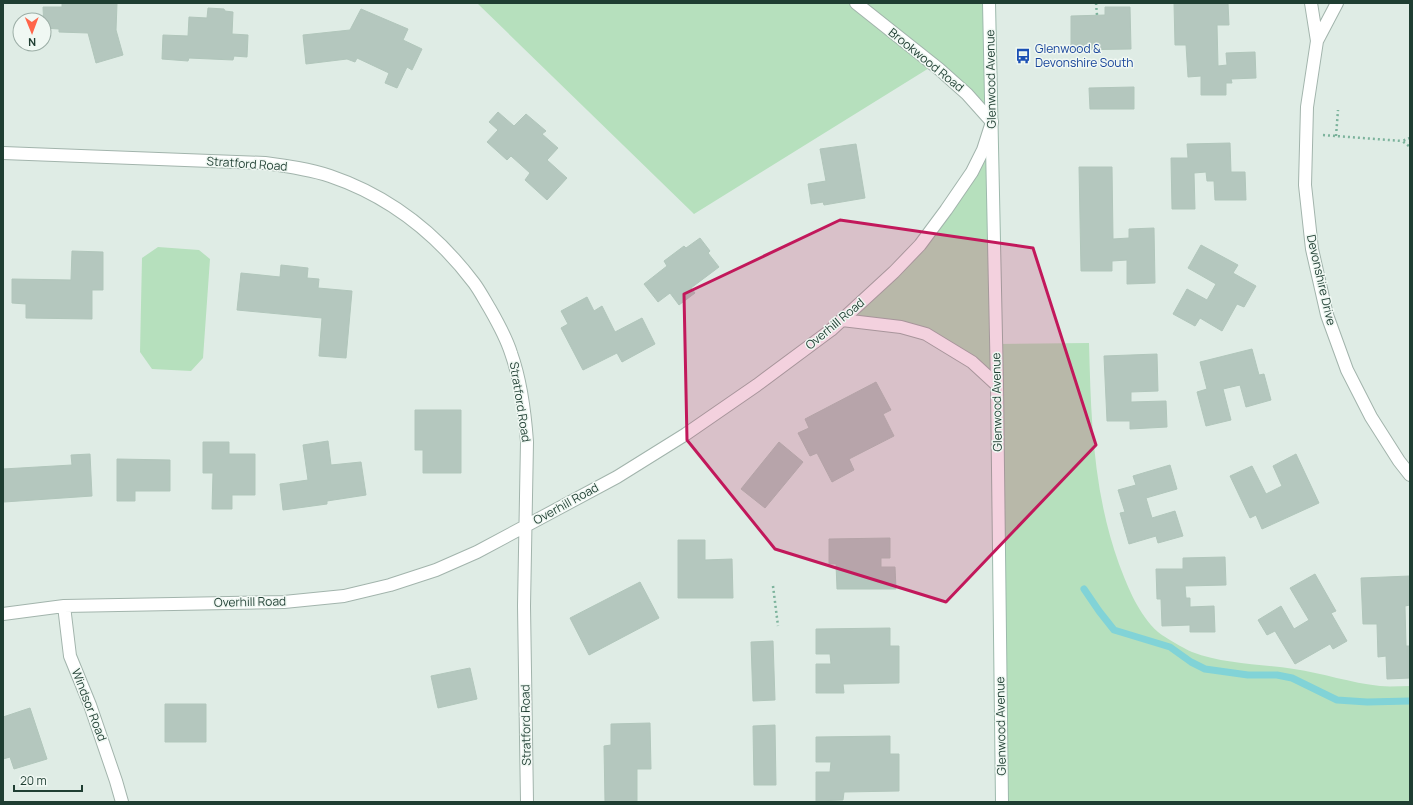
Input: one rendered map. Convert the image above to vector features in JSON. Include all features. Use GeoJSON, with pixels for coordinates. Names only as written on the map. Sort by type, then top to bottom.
{"type":"FeatureCollection","features":[{"type":"Feature","properties":{"kind":"street","name":"Brookwood Road"},"geometry":{"type":"LineString","coordinates":[[856,3],[950,79],[967,94],[992,122]]}},
{"type":"Feature","properties":{"kind":"street","name":"Glenwood Avenue"},"geometry":{"type":"LineString","coordinates":[[989,3],[997,385],[1002,802]]}},
{"type":"Feature","properties":{"kind":"street","name":"Devonshire Drive"},"geometry":{"type":"LineString","coordinates":[[1311,3],[1317,41],[1307,107],[1305,185],[1312,249],[1327,315],[1347,370],[1371,417],[1410,475]]}},
{"type":"Feature","properties":{"kind":"street","name":"Devonshire Drive"},"geometry":{"type":"LineString","coordinates":[[1317,41],[1337,3]]}},
{"type":"Feature","properties":{"kind":"street","name":"Overhill Road"},"geometry":{"type":"LineString","coordinates":[[3,614],[64,606],[284,602],[344,596],[390,585],[436,570],[477,552],[617,477],[686,434],[757,385],[831,330],[894,272],[920,245],[972,172],[983,150],[992,122]]}},
{"type":"Feature","properties":{"kind":"street","name":"Stratford Road"},"geometry":{"type":"LineString","coordinates":[[3,153],[265,163],[298,168],[329,176],[374,195],[408,216],[433,236],[450,253],[475,284],[501,329],[511,353],[518,377],[526,429],[524,606],[527,802]]}},
{"type":"Feature","properties":{"kind":"street"},"geometry":{"type":"LineString","coordinates":[[842,320],[902,327],[926,334],[972,362],[997,385]]}},
{"type":"Feature","properties":{"kind":"street","name":"Windsor Road"},"geometry":{"type":"LineString","coordinates":[[64,606],[70,656],[90,705],[122,802]]}},
{"type":"Feature","properties":{"kind":"path"},"geometry":{"type":"LineString","coordinates":[[1096,3],[1097,15]]}},
{"type":"Feature","properties":{"kind":"path"},"geometry":{"type":"LineString","coordinates":[[1336,136],[1338,110]]}},
{"type":"Feature","properties":{"kind":"path"},"geometry":{"type":"LineString","coordinates":[[1307,135],[1402,141],[1410,138]]}},
{"type":"Feature","properties":{"kind":"path"},"geometry":{"type":"LineString","coordinates":[[1402,141],[1410,147]]}},
{"type":"Feature","properties":{"kind":"path"},"geometry":{"type":"LineString","coordinates":[[773,586],[778,626]]}},
{"type":"Feature","properties":{"kind":"highlighted area"},"geometry":{"type":"Polygon","coordinates":[[[840,220],[1033,248],[1096,445],[946,602],[775,549],[687,440],[684,294],[840,220]]]}},
{"type":"Feature","properties":{"kind":"green space"},"geometry":{"type":"Polygon","coordinates":[[[477,3],[989,3],[991,121],[934,65],[694,214],[477,3]]]}},
{"type":"Feature","properties":{"kind":"green space"},"geometry":{"type":"Polygon","coordinates":[[[991,123],[996,344],[1089,343],[1095,455],[1104,510],[1110,537],[1119,564],[1130,592],[1145,618],[1161,634],[1192,652],[1204,656],[1229,661],[1305,671],[1369,685],[1410,686],[1410,802],[1002,802],[997,385],[926,334],[842,320],[946,210],[991,123]]]}},
{"type":"Feature","properties":{"kind":"green space"},"geometry":{"type":"Polygon","coordinates":[[[158,247],[199,250],[210,259],[203,358],[191,371],[152,369],[140,352],[142,258],[158,247]]]}},
{"type":"Feature","properties":{"kind":"building"},"geometry":{"type":"Polygon","coordinates":[[[62,3],[117,3],[116,30],[123,55],[96,63],[88,33],[59,32],[59,29],[52,29],[52,12],[43,12],[43,7],[62,7],[62,3]]]}},
{"type":"Feature","properties":{"kind":"building"},"geometry":{"type":"Polygon","coordinates":[[[1174,3],[1228,3],[1229,25],[1217,25],[1218,66],[1227,65],[1226,53],[1255,52],[1256,78],[1231,79],[1232,83],[1226,83],[1226,95],[1201,95],[1201,76],[1188,77],[1186,45],[1175,45],[1174,3]]]}},
{"type":"Feature","properties":{"kind":"building"},"geometry":{"type":"Polygon","coordinates":[[[1105,7],[1130,7],[1131,49],[1071,50],[1071,16],[1105,15],[1105,7]]]}},
{"type":"Feature","properties":{"kind":"building"},"geometry":{"type":"Polygon","coordinates":[[[208,8],[224,9],[225,11],[233,12],[232,34],[248,35],[247,57],[234,56],[233,60],[189,58],[188,61],[162,59],[163,35],[188,36],[189,17],[207,18],[208,8]]]}},
{"type":"Feature","properties":{"kind":"building"},"geometry":{"type":"Polygon","coordinates":[[[361,9],[408,29],[403,40],[422,49],[412,70],[407,67],[397,88],[385,83],[389,73],[357,58],[355,62],[347,59],[306,64],[303,35],[350,30],[361,9]]]}},
{"type":"Feature","properties":{"kind":"building"},"geometry":{"type":"Polygon","coordinates":[[[1134,87],[1134,109],[1090,109],[1089,88],[1134,87]]]}},
{"type":"Feature","properties":{"kind":"building"},"geometry":{"type":"Polygon","coordinates":[[[498,112],[514,126],[526,114],[546,131],[542,134],[558,148],[547,160],[567,178],[547,200],[525,180],[530,173],[511,156],[507,160],[487,142],[498,130],[489,122],[498,112]]]}},
{"type":"Feature","properties":{"kind":"building"},"geometry":{"type":"Polygon","coordinates":[[[1230,143],[1231,172],[1245,172],[1246,200],[1215,200],[1214,181],[1207,181],[1206,172],[1194,173],[1195,209],[1172,209],[1171,158],[1188,158],[1187,144],[1230,143]]]}},
{"type":"Feature","properties":{"kind":"building"},"geometry":{"type":"Polygon","coordinates":[[[856,144],[865,198],[824,205],[823,202],[811,204],[808,184],[826,181],[820,149],[856,144]]]}},
{"type":"Feature","properties":{"kind":"building"},"geometry":{"type":"Polygon","coordinates":[[[1079,167],[1112,167],[1113,239],[1129,238],[1129,229],[1154,228],[1155,283],[1127,284],[1127,260],[1112,261],[1112,271],[1081,271],[1079,167]]]}},
{"type":"Feature","properties":{"kind":"building"},"geometry":{"type":"Polygon","coordinates":[[[700,238],[710,251],[708,253],[719,267],[691,288],[695,293],[679,305],[670,293],[658,302],[644,284],[667,266],[664,261],[684,246],[686,248],[700,238]]]}},
{"type":"Feature","properties":{"kind":"building"},"geometry":{"type":"Polygon","coordinates":[[[1201,245],[1238,265],[1233,273],[1256,286],[1244,307],[1237,304],[1222,331],[1200,318],[1195,326],[1173,314],[1187,289],[1207,300],[1216,284],[1188,268],[1201,245]]]}},
{"type":"Feature","properties":{"kind":"building"},"geometry":{"type":"Polygon","coordinates":[[[72,251],[103,252],[103,290],[92,290],[92,319],[26,318],[26,304],[12,303],[12,279],[71,280],[72,251]]]}},
{"type":"Feature","properties":{"kind":"building"},"geometry":{"type":"Polygon","coordinates":[[[281,265],[308,268],[307,278],[319,279],[318,288],[352,291],[346,358],[319,356],[322,318],[237,310],[241,273],[280,277],[281,265]]]}},
{"type":"Feature","properties":{"kind":"building"},"geometry":{"type":"Polygon","coordinates":[[[587,297],[594,311],[602,306],[615,332],[642,318],[655,344],[622,362],[617,353],[583,370],[561,328],[568,324],[561,311],[587,297]]]}},
{"type":"Feature","properties":{"kind":"building"},"geometry":{"type":"Polygon","coordinates":[[[1252,349],[1259,375],[1264,374],[1271,400],[1246,407],[1240,385],[1223,389],[1231,420],[1206,426],[1197,392],[1207,389],[1200,362],[1252,349]]]}},
{"type":"Feature","properties":{"kind":"building"},"geometry":{"type":"Polygon","coordinates":[[[1157,354],[1158,391],[1131,392],[1131,402],[1166,401],[1167,427],[1130,429],[1130,421],[1107,421],[1104,356],[1157,354]]]}},
{"type":"Feature","properties":{"kind":"building"},"geometry":{"type":"Polygon","coordinates":[[[876,382],[891,410],[883,414],[894,436],[849,459],[854,470],[832,482],[817,453],[810,456],[798,433],[809,428],[805,419],[876,382]]]}},
{"type":"Feature","properties":{"kind":"building"},"geometry":{"type":"Polygon","coordinates":[[[415,410],[461,410],[461,473],[423,473],[423,450],[415,450],[415,410]]]}},
{"type":"Feature","properties":{"kind":"building"},"geometry":{"type":"Polygon","coordinates":[[[328,441],[331,465],[361,462],[366,495],[327,501],[327,504],[283,510],[280,484],[308,480],[303,445],[328,441]]]}},
{"type":"Feature","properties":{"kind":"building"},"geometry":{"type":"Polygon","coordinates":[[[203,442],[229,442],[229,454],[255,454],[255,495],[232,495],[232,509],[212,509],[213,473],[203,473],[203,442]]]}},
{"type":"Feature","properties":{"kind":"building"},"geometry":{"type":"Polygon","coordinates":[[[779,442],[803,462],[765,508],[741,489],[779,442]]]}},
{"type":"Feature","properties":{"kind":"building"},"geometry":{"type":"Polygon","coordinates":[[[90,454],[92,496],[4,502],[3,469],[72,465],[71,455],[90,454]]]}},
{"type":"Feature","properties":{"kind":"building"},"geometry":{"type":"Polygon","coordinates":[[[1296,454],[1319,503],[1262,529],[1256,515],[1250,518],[1230,476],[1252,466],[1266,494],[1282,486],[1273,466],[1296,454]]]}},
{"type":"Feature","properties":{"kind":"building"},"geometry":{"type":"Polygon","coordinates":[[[117,459],[170,460],[170,491],[135,491],[135,501],[117,501],[117,459]]]}},
{"type":"Feature","properties":{"kind":"building"},"geometry":{"type":"Polygon","coordinates":[[[1170,465],[1177,489],[1146,498],[1152,518],[1175,511],[1183,536],[1158,543],[1156,536],[1129,544],[1120,513],[1125,512],[1118,490],[1136,485],[1133,476],[1170,465]]]}},
{"type":"Feature","properties":{"kind":"building"},"geometry":{"type":"Polygon","coordinates":[[[890,538],[890,558],[881,558],[881,567],[895,567],[896,589],[837,589],[836,564],[829,564],[829,539],[890,538]]]}},
{"type":"Feature","properties":{"kind":"building"},"geometry":{"type":"Polygon","coordinates":[[[678,540],[705,540],[705,560],[732,559],[733,598],[678,598],[678,540]]]}},
{"type":"Feature","properties":{"kind":"building"},"geometry":{"type":"Polygon","coordinates":[[[1225,557],[1226,585],[1185,586],[1186,598],[1190,598],[1190,607],[1214,606],[1215,632],[1190,632],[1190,625],[1162,626],[1161,599],[1157,599],[1156,569],[1183,569],[1183,558],[1225,557]]]}},
{"type":"Feature","properties":{"kind":"building"},"geometry":{"type":"Polygon","coordinates":[[[1315,574],[1336,611],[1331,613],[1347,641],[1333,649],[1330,644],[1295,664],[1275,631],[1267,635],[1258,620],[1281,606],[1294,629],[1309,620],[1290,588],[1315,574]]]}},
{"type":"Feature","properties":{"kind":"building"},"geometry":{"type":"Polygon","coordinates":[[[1410,576],[1410,605],[1405,606],[1406,646],[1410,646],[1410,678],[1387,679],[1386,656],[1378,657],[1377,624],[1363,624],[1361,578],[1410,576]]]}},
{"type":"Feature","properties":{"kind":"building"},"geometry":{"type":"Polygon","coordinates":[[[640,582],[659,618],[589,655],[570,618],[640,582]]]}},
{"type":"Feature","properties":{"kind":"building"},"geometry":{"type":"Polygon","coordinates":[[[890,628],[890,646],[899,646],[899,683],[843,684],[844,693],[816,693],[816,664],[831,664],[830,654],[816,654],[816,629],[890,628]]]}},
{"type":"Feature","properties":{"kind":"building"},"geometry":{"type":"Polygon","coordinates":[[[773,641],[775,700],[753,701],[751,642],[773,641]]]}},
{"type":"Feature","properties":{"kind":"building"},"geometry":{"type":"Polygon","coordinates":[[[470,668],[477,699],[438,708],[431,676],[470,668]]]}},
{"type":"Feature","properties":{"kind":"building"},"geometry":{"type":"Polygon","coordinates":[[[165,704],[206,704],[206,742],[165,742],[165,704]]]}},
{"type":"Feature","properties":{"kind":"building"},"geometry":{"type":"Polygon","coordinates":[[[30,708],[47,759],[14,769],[10,757],[3,759],[3,717],[30,708]]]}},
{"type":"Feature","properties":{"kind":"building"},"geometry":{"type":"Polygon","coordinates":[[[650,723],[651,769],[637,769],[637,801],[605,802],[604,746],[611,745],[611,724],[650,723]]]}},
{"type":"Feature","properties":{"kind":"building"},"geometry":{"type":"Polygon","coordinates":[[[775,725],[776,785],[754,785],[753,726],[775,725]]]}},
{"type":"Feature","properties":{"kind":"building"},"geometry":{"type":"Polygon","coordinates":[[[890,736],[890,754],[899,754],[899,791],[844,792],[843,800],[816,801],[816,772],[830,772],[831,762],[816,762],[816,737],[890,736]]]}},
{"type":"Feature","properties":{"kind":"waterway"},"geometry":{"type":"LineString","coordinates":[[1084,589],[1114,630],[1170,647],[1191,662],[1205,669],[1248,675],[1277,675],[1292,678],[1337,700],[1367,702],[1410,701]]}},
{"type":"Feature","properties":{"kind":"place","name":"Glenwood & Devonshire South"},"geometry":{"type":"Point","coordinates":[1023,56]}}]}
